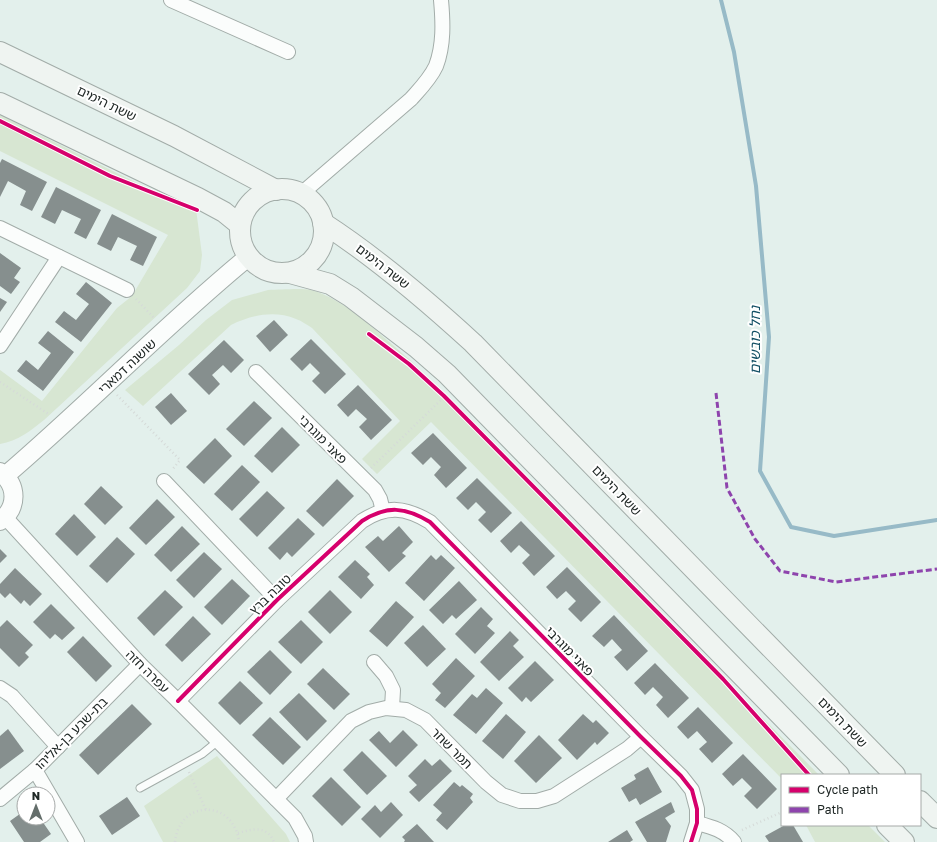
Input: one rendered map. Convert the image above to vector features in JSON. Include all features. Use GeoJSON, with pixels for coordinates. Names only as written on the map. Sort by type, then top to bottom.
{"type":"FeatureCollection","features":[{"type":"Feature","properties":{"kind":"main road","name":"ששת הימים"},"geometry":{"type":"LineString","coordinates":[[0,52],[174,136],[276,190]]}},
{"type":"Feature","properties":{"kind":"main road"},"geometry":{"type":"LineString","coordinates":[[0,103],[198,198],[224,212],[240,225]]}},
{"type":"Feature","properties":{"kind":"main road"},"geometry":{"type":"LineString","coordinates":[[290,273],[303,268],[313,260],[320,249],[324,236],[323,223],[319,211],[311,201],[301,194],[289,190],[276,190],[263,194],[252,202],[244,212],[240,225],[240,236],[248,257],[267,271],[290,273],[330,284],[351,297],[416,347],[450,390],[838,774]]}},
{"type":"Feature","properties":{"kind":"main road","name":"ששת הימים"},"geometry":{"type":"LineString","coordinates":[[323,223],[347,238],[408,285],[473,343],[894,774]]}},
{"type":"Feature","properties":{"kind":"main road"},"geometry":{"type":"LineString","coordinates":[[921,802],[937,818]]}},
{"type":"Feature","properties":{"kind":"main road"},"geometry":{"type":"LineString","coordinates":[[889,826],[904,842]]}},
{"type":"Feature","properties":{"kind":"street"},"geometry":{"type":"LineString","coordinates":[[172,0],[288,52]]}},
{"type":"Feature","properties":{"kind":"street"},"geometry":{"type":"LineString","coordinates":[[301,194],[411,99],[425,83],[436,66],[441,47],[443,29],[442,0]]}},
{"type":"Feature","properties":{"kind":"street"},"geometry":{"type":"LineString","coordinates":[[0,228],[127,290]]}},
{"type":"Feature","properties":{"kind":"street"},"geometry":{"type":"LineString","coordinates":[[0,346],[59,257]]}},
{"type":"Feature","properties":{"kind":"street","name":"שושנה דמארי"},"geometry":{"type":"LineString","coordinates":[[3,474],[63,424],[215,284],[248,257]]}},
{"type":"Feature","properties":{"kind":"street","name":"פאני מוגרבי"},"geometry":{"type":"LineString","coordinates":[[256,372],[375,490],[380,499],[383,511],[400,510],[415,513],[430,522],[641,737],[682,776],[692,790],[698,809],[698,823],[691,842]]}},
{"type":"Feature","properties":{"kind":"street"},"geometry":{"type":"LineString","coordinates":[[3,474],[11,483],[14,492],[14,501],[11,510],[3,519]]}},
{"type":"Feature","properties":{"kind":"street","name":"טובה ברץ"},"geometry":{"type":"LineString","coordinates":[[164,481],[277,600]]}},
{"type":"Feature","properties":{"kind":"street","name":"טובה ברץ"},"geometry":{"type":"LineString","coordinates":[[178,700],[277,600],[362,521],[383,511]]}},
{"type":"Feature","properties":{"kind":"street","name":"עפרה חזה"},"geometry":{"type":"LineString","coordinates":[[3,519],[140,664],[178,700],[295,818],[306,842]]}},
{"type":"Feature","properties":{"kind":"street"},"geometry":{"type":"LineString","coordinates":[[374,662],[386,676],[393,690],[392,708]]}},
{"type":"Feature","properties":{"kind":"street","name":"בת-שבע בן-אליהו"},"geometry":{"type":"LineString","coordinates":[[0,799],[35,770],[140,664]]}},
{"type":"Feature","properties":{"kind":"street"},"geometry":{"type":"LineString","coordinates":[[0,688],[12,696],[58,747]]}},
{"type":"Feature","properties":{"kind":"street","name":"תמר שחר"},"geometry":{"type":"LineString","coordinates":[[276,799],[351,722],[369,712],[386,708],[406,710],[425,720],[486,782],[502,795],[520,801],[538,801],[554,796],[628,749],[641,737]]}},
{"type":"Feature","properties":{"kind":"street"},"geometry":{"type":"LineString","coordinates":[[35,770],[77,842]]}},
{"type":"Feature","properties":{"kind":"street"},"geometry":{"type":"LineString","coordinates":[[698,823],[718,829],[731,839]]}},
{"type":"Feature","properties":{"kind":"lane"},"geometry":{"type":"LineString","coordinates":[[140,788],[202,754],[218,741]]}},
{"type":"Feature","properties":{"kind":"path"},"geometry":{"type":"LineString","coordinates":[[127,290],[166,330]]}},
{"type":"Feature","properties":{"kind":"path"},"geometry":{"type":"LineString","coordinates":[[0,382],[63,424]]}},
{"type":"Feature","properties":{"kind":"path"},"geometry":{"type":"LineString","coordinates":[[107,384],[180,460],[164,481]]}},
{"type":"Feature","properties":{"kind":"path"},"geometry":{"type":"LineString","coordinates":[[438,391],[450,390]]}},
{"type":"Feature","properties":{"kind":"path"},"geometry":{"type":"LineString","coordinates":[[449,402],[450,390]]}},
{"type":"Feature","properties":{"kind":"path"},"geometry":{"type":"LineString","coordinates":[[362,477],[450,390]]}},
{"type":"Feature","properties":{"kind":"path"},"geometry":{"type":"LineString","coordinates":[[185,763],[206,810]]}},
{"type":"Feature","properties":{"kind":"path"},"geometry":{"type":"LineString","coordinates":[[175,842],[180,824],[187,817],[196,812],[206,810],[216,811],[233,823],[238,833],[239,842]]}},
{"type":"Feature","properties":{"kind":"path"},"geometry":{"type":"LineString","coordinates":[[731,839],[781,813]]}},
{"type":"Feature","properties":{"kind":"path"},"geometry":{"type":"LineString","coordinates":[[238,833],[250,830],[265,831],[271,836],[274,842]]}},
{"type":"Feature","properties":{"kind":"green space"},"geometry":{"type":"Polygon","coordinates":[[[0,115],[141,185],[196,209],[202,255],[200,271],[187,288],[44,420],[29,432],[18,438],[0,444],[0,370],[42,401],[117,308],[132,296],[168,235],[0,151],[0,115]]]}},
{"type":"Feature","properties":{"kind":"green space"},"geometry":{"type":"Polygon","coordinates":[[[268,290],[311,290],[324,294],[337,301],[376,330],[410,360],[818,774],[781,774],[781,778],[431,422],[377,474],[362,459],[400,421],[312,328],[302,322],[288,316],[271,314],[255,316],[231,325],[143,406],[125,390],[179,345],[206,320],[232,300],[268,290]]]}},
{"type":"Feature","properties":{"kind":"green space"},"geometry":{"type":"Polygon","coordinates":[[[217,756],[286,834],[290,842],[163,842],[144,806],[217,756]]]}},
{"type":"Feature","properties":{"kind":"green space"},"geometry":{"type":"Polygon","coordinates":[[[807,826],[869,826],[885,842],[815,842],[807,826]]]}},
{"type":"Feature","properties":{"kind":"building"},"geometry":{"type":"Polygon","coordinates":[[[2,159],[47,182],[32,211],[20,205],[26,191],[8,181],[0,197],[0,163],[2,159]]]}},
{"type":"Feature","properties":{"kind":"building"},"geometry":{"type":"Polygon","coordinates":[[[56,187],[101,210],[86,239],[74,233],[81,219],[62,210],[55,224],[41,217],[56,187]]]}},
{"type":"Feature","properties":{"kind":"building"},"geometry":{"type":"Polygon","coordinates":[[[112,214],[157,237],[143,266],[130,260],[137,246],[118,237],[111,251],[97,244],[112,214]]]}},
{"type":"Feature","properties":{"kind":"building"},"geometry":{"type":"Polygon","coordinates":[[[0,253],[21,268],[14,278],[20,282],[11,294],[0,286],[0,253]]]}},
{"type":"Feature","properties":{"kind":"building"},"geometry":{"type":"Polygon","coordinates":[[[86,282],[112,303],[81,342],[55,322],[64,311],[76,320],[89,304],[76,294],[86,282]]]}},
{"type":"Feature","properties":{"kind":"building"},"geometry":{"type":"Polygon","coordinates":[[[0,298],[7,302],[0,312],[0,298]]]}},
{"type":"Feature","properties":{"kind":"building"},"geometry":{"type":"Polygon","coordinates":[[[274,320],[288,335],[270,352],[256,336],[274,320]]]}},
{"type":"Feature","properties":{"kind":"building"},"geometry":{"type":"Polygon","coordinates":[[[48,331],[74,352],[43,391],[17,371],[26,360],[38,370],[51,353],[38,343],[48,331]]]}},
{"type":"Feature","properties":{"kind":"building"},"geometry":{"type":"Polygon","coordinates":[[[311,339],[346,374],[325,394],[312,381],[320,373],[310,363],[302,371],[290,359],[311,339]]]}},
{"type":"Feature","properties":{"kind":"building"},"geometry":{"type":"Polygon","coordinates":[[[224,340],[244,360],[231,373],[223,365],[212,375],[220,384],[209,395],[188,374],[224,340]]]}},
{"type":"Feature","properties":{"kind":"building"},"geometry":{"type":"Polygon","coordinates":[[[358,385],[392,420],[371,440],[359,427],[367,419],[356,409],[348,417],[337,405],[358,385]]]}},
{"type":"Feature","properties":{"kind":"building"},"geometry":{"type":"Polygon","coordinates":[[[171,393],[187,411],[171,425],[155,407],[171,393]]]}},
{"type":"Feature","properties":{"kind":"building"},"geometry":{"type":"Polygon","coordinates":[[[254,401],[272,418],[244,446],[226,429],[254,401]]]}},
{"type":"Feature","properties":{"kind":"building"},"geometry":{"type":"Polygon","coordinates":[[[282,427],[300,445],[272,473],[254,456],[282,427]]]}},
{"type":"Feature","properties":{"kind":"building"},"geometry":{"type":"Polygon","coordinates":[[[433,433],[467,468],[446,488],[434,475],[441,467],[431,457],[423,465],[411,453],[433,433]]]}},
{"type":"Feature","properties":{"kind":"building"},"geometry":{"type":"Polygon","coordinates":[[[215,438],[232,456],[204,484],[186,467],[215,438]]]}},
{"type":"Feature","properties":{"kind":"building"},"geometry":{"type":"Polygon","coordinates":[[[242,465],[260,482],[232,511],[214,494],[242,465]]]}},
{"type":"Feature","properties":{"kind":"building"},"geometry":{"type":"Polygon","coordinates":[[[477,478],[512,513],[491,533],[478,520],[486,512],[476,502],[468,510],[456,498],[477,478]]]}},
{"type":"Feature","properties":{"kind":"building"},"geometry":{"type":"Polygon","coordinates":[[[337,479],[354,496],[323,527],[306,511],[337,479]]]}},
{"type":"Feature","properties":{"kind":"building"},"geometry":{"type":"Polygon","coordinates":[[[101,486],[123,507],[105,525],[84,504],[101,486]]]}},
{"type":"Feature","properties":{"kind":"building"},"geometry":{"type":"Polygon","coordinates":[[[267,491],[285,508],[257,537],[239,519],[267,491]]]}},
{"type":"Feature","properties":{"kind":"building"},"geometry":{"type":"Polygon","coordinates":[[[157,499],[175,517],[146,545],[129,528],[157,499]]]}},
{"type":"Feature","properties":{"kind":"building"},"geometry":{"type":"Polygon","coordinates":[[[74,514],[96,537],[77,556],[55,534],[74,514]]]}},
{"type":"Feature","properties":{"kind":"building"},"geometry":{"type":"Polygon","coordinates":[[[298,518],[315,534],[292,557],[287,552],[280,560],[268,548],[298,518]]]}},
{"type":"Feature","properties":{"kind":"building"},"geometry":{"type":"Polygon","coordinates":[[[521,521],[555,556],[534,576],[522,563],[530,555],[519,545],[511,553],[500,541],[521,521]]]}},
{"type":"Feature","properties":{"kind":"building"},"geometry":{"type":"Polygon","coordinates":[[[182,526],[200,544],[171,572],[154,555],[182,526]]]}},
{"type":"Feature","properties":{"kind":"building"},"geometry":{"type":"Polygon","coordinates":[[[399,526],[413,542],[402,553],[406,556],[389,572],[365,547],[378,536],[383,541],[399,526]]]}},
{"type":"Feature","properties":{"kind":"building"},"geometry":{"type":"Polygon","coordinates":[[[117,537],[135,554],[107,583],[89,566],[117,537]]]}},
{"type":"Feature","properties":{"kind":"building"},"geometry":{"type":"Polygon","coordinates":[[[0,549],[7,556],[0,563],[0,549]]]}},
{"type":"Feature","properties":{"kind":"building"},"geometry":{"type":"Polygon","coordinates":[[[204,552],[222,569],[194,598],[176,580],[204,552]]]}},
{"type":"Feature","properties":{"kind":"building"},"geometry":{"type":"Polygon","coordinates":[[[431,555],[436,560],[441,555],[455,568],[424,601],[405,583],[431,555]]]}},
{"type":"Feature","properties":{"kind":"building"},"geometry":{"type":"Polygon","coordinates":[[[355,560],[370,574],[367,577],[374,585],[361,599],[338,577],[355,560]]]}},
{"type":"Feature","properties":{"kind":"building"},"geometry":{"type":"Polygon","coordinates":[[[567,567],[601,602],[581,622],[568,609],[576,601],[566,591],[557,599],[546,587],[567,567]]]}},
{"type":"Feature","properties":{"kind":"building"},"geometry":{"type":"Polygon","coordinates":[[[15,568],[42,594],[30,606],[24,600],[21,604],[10,593],[5,598],[0,593],[0,584],[15,568]]]}},
{"type":"Feature","properties":{"kind":"building"},"geometry":{"type":"Polygon","coordinates":[[[232,579],[250,596],[222,625],[204,607],[232,579]]]}},
{"type":"Feature","properties":{"kind":"building"},"geometry":{"type":"Polygon","coordinates":[[[459,581],[477,600],[456,619],[452,615],[443,624],[429,610],[459,581]]]}},
{"type":"Feature","properties":{"kind":"building"},"geometry":{"type":"Polygon","coordinates":[[[165,590],[183,607],[154,636],[137,618],[165,590]]]}},
{"type":"Feature","properties":{"kind":"building"},"geometry":{"type":"Polygon","coordinates":[[[330,590],[352,612],[330,634],[308,612],[330,590]]]}},
{"type":"Feature","properties":{"kind":"building"},"geometry":{"type":"Polygon","coordinates":[[[396,601],[414,617],[387,647],[369,631],[396,601]]]}},
{"type":"Feature","properties":{"kind":"building"},"geometry":{"type":"Polygon","coordinates":[[[51,604],[75,628],[62,640],[55,634],[50,639],[33,622],[51,604]]]}},
{"type":"Feature","properties":{"kind":"building"},"geometry":{"type":"Polygon","coordinates":[[[481,607],[493,619],[487,626],[495,633],[475,654],[455,634],[481,607]]]}},
{"type":"Feature","properties":{"kind":"building"},"geometry":{"type":"Polygon","coordinates":[[[614,615],[648,651],[627,671],[614,657],[622,650],[612,639],[604,647],[592,636],[614,615]]]}},
{"type":"Feature","properties":{"kind":"building"},"geometry":{"type":"Polygon","coordinates":[[[193,616],[211,634],[182,662],[165,645],[193,616]]]}},
{"type":"Feature","properties":{"kind":"building"},"geometry":{"type":"Polygon","coordinates":[[[7,620],[33,645],[25,653],[29,657],[19,667],[0,648],[0,627],[7,620]]]}},
{"type":"Feature","properties":{"kind":"building"},"geometry":{"type":"Polygon","coordinates":[[[301,620],[323,642],[301,664],[278,642],[301,620]]]}},
{"type":"Feature","properties":{"kind":"building"},"geometry":{"type":"Polygon","coordinates":[[[423,625],[446,649],[427,667],[404,643],[423,625]]]}},
{"type":"Feature","properties":{"kind":"building"},"geometry":{"type":"Polygon","coordinates":[[[510,631],[519,640],[513,646],[524,657],[499,681],[480,662],[510,631]]]}},
{"type":"Feature","properties":{"kind":"building"},"geometry":{"type":"Polygon","coordinates":[[[83,636],[112,666],[96,682],[67,652],[83,636]]]}},
{"type":"Feature","properties":{"kind":"building"},"geometry":{"type":"Polygon","coordinates":[[[270,650],[292,672],[270,695],[247,672],[270,650]]]}},
{"type":"Feature","properties":{"kind":"building"},"geometry":{"type":"Polygon","coordinates":[[[456,658],[475,676],[445,708],[435,700],[441,693],[432,684],[456,658]]]}},
{"type":"Feature","properties":{"kind":"building"},"geometry":{"type":"Polygon","coordinates":[[[535,661],[554,680],[531,702],[526,697],[522,702],[508,688],[535,661]]]}},
{"type":"Feature","properties":{"kind":"building"},"geometry":{"type":"Polygon","coordinates":[[[655,663],[689,698],[668,718],[656,705],[663,697],[653,687],[645,695],[634,683],[655,663]]]}},
{"type":"Feature","properties":{"kind":"building"},"geometry":{"type":"Polygon","coordinates":[[[323,668],[350,694],[334,710],[307,684],[323,668]]]}},
{"type":"Feature","properties":{"kind":"building"},"geometry":{"type":"Polygon","coordinates":[[[240,681],[263,703],[240,725],[218,703],[240,681]]]}},
{"type":"Feature","properties":{"kind":"building"},"geometry":{"type":"Polygon","coordinates":[[[486,688],[503,703],[476,734],[453,715],[472,694],[477,698],[486,688]]]}},
{"type":"Feature","properties":{"kind":"building"},"geometry":{"type":"Polygon","coordinates":[[[299,693],[327,721],[307,741],[279,712],[299,693]]]}},
{"type":"Feature","properties":{"kind":"building"},"geometry":{"type":"Polygon","coordinates":[[[132,704],[152,724],[98,775],[79,755],[132,704]]]}},
{"type":"Feature","properties":{"kind":"building"},"geometry":{"type":"Polygon","coordinates":[[[698,707],[733,743],[712,763],[699,749],[707,742],[697,731],[688,739],[677,727],[698,707]]]}},
{"type":"Feature","properties":{"kind":"building"},"geometry":{"type":"Polygon","coordinates":[[[506,714],[526,732],[503,759],[482,741],[506,714]]]}},
{"type":"Feature","properties":{"kind":"building"},"geometry":{"type":"Polygon","coordinates":[[[583,714],[593,723],[596,720],[609,733],[597,745],[595,742],[577,760],[558,740],[583,714]]]}},
{"type":"Feature","properties":{"kind":"building"},"geometry":{"type":"Polygon","coordinates":[[[270,717],[301,747],[283,765],[252,735],[270,717]]]}},
{"type":"Feature","properties":{"kind":"building"},"geometry":{"type":"Polygon","coordinates":[[[8,729],[24,751],[0,769],[0,736],[8,729]]]}},
{"type":"Feature","properties":{"kind":"building"},"geometry":{"type":"Polygon","coordinates":[[[403,730],[418,745],[396,767],[369,740],[379,731],[390,743],[403,730]]]}},
{"type":"Feature","properties":{"kind":"building"},"geometry":{"type":"Polygon","coordinates":[[[539,735],[562,758],[536,783],[514,761],[539,735]]]}},
{"type":"Feature","properties":{"kind":"building"},"geometry":{"type":"Polygon","coordinates":[[[362,751],[387,776],[367,795],[343,770],[362,751]]]}},
{"type":"Feature","properties":{"kind":"building"},"geometry":{"type":"Polygon","coordinates":[[[743,754],[777,789],[757,809],[744,796],[752,788],[742,778],[733,786],[722,774],[743,754]]]}},
{"type":"Feature","properties":{"kind":"building"},"geometry":{"type":"Polygon","coordinates":[[[425,759],[432,766],[440,759],[452,771],[419,802],[409,792],[417,785],[408,776],[425,759]]]}},
{"type":"Feature","properties":{"kind":"building"},"geometry":{"type":"Polygon","coordinates":[[[648,767],[662,792],[640,805],[636,798],[629,802],[621,788],[636,779],[634,775],[648,767]]]}},
{"type":"Feature","properties":{"kind":"building"},"geometry":{"type":"Polygon","coordinates":[[[331,777],[361,807],[342,826],[312,796],[331,777]]]}},
{"type":"Feature","properties":{"kind":"building"},"geometry":{"type":"Polygon","coordinates":[[[454,782],[460,787],[462,785],[473,794],[470,798],[473,802],[447,830],[436,820],[442,813],[433,805],[454,782]]]}},
{"type":"Feature","properties":{"kind":"building"},"geometry":{"type":"Polygon","coordinates":[[[127,797],[140,816],[112,835],[99,816],[127,797]]]}},
{"type":"Feature","properties":{"kind":"building"},"geometry":{"type":"Polygon","coordinates":[[[391,802],[403,815],[380,838],[361,819],[375,805],[381,812],[391,802]]]}},
{"type":"Feature","properties":{"kind":"building"},"geometry":{"type":"Polygon","coordinates":[[[671,802],[675,812],[665,818],[671,826],[666,842],[647,842],[635,822],[671,802]]]}},
{"type":"Feature","properties":{"kind":"building"},"geometry":{"type":"Polygon","coordinates":[[[16,817],[16,826],[45,826],[51,834],[40,842],[24,842],[10,821],[16,817]]]}},
{"type":"Feature","properties":{"kind":"building"},"geometry":{"type":"Polygon","coordinates":[[[417,824],[434,842],[404,842],[405,840],[402,837],[417,824]]]}},
{"type":"Feature","properties":{"kind":"building"},"geometry":{"type":"Polygon","coordinates":[[[783,826],[794,826],[803,842],[769,842],[765,836],[783,826]]]}},
{"type":"Feature","properties":{"kind":"building"},"geometry":{"type":"Polygon","coordinates":[[[627,830],[633,840],[630,842],[608,842],[627,830]]]}},
{"type":"Feature","properties":{"kind":"waterway","name":"נחל כובשים"},"geometry":{"type":"LineString","coordinates":[[721,0],[734,52],[756,186],[769,337],[760,471],[791,527],[834,536],[937,520]]}},
{"type":"Feature","properties":{"kind":"marked path"},"geometry":{"type":"LineString","coordinates":[[716,393],[727,488],[755,539],[780,571],[836,582],[937,569]]}},
{"type":"Feature","properties":{"kind":"cycle path"},"geometry":{"type":"LineString","coordinates":[[0,121],[110,176],[197,210]]}},
{"type":"Feature","properties":{"kind":"cycle path"},"geometry":{"type":"LineString","coordinates":[[369,334],[409,364],[444,396],[723,679],[808,774]]}},
{"type":"Feature","properties":{"kind":"cycle path"},"geometry":{"type":"LineString","coordinates":[[178,701],[277,600],[362,521],[380,512],[388,510],[412,513],[430,522],[681,776],[692,790],[697,809],[697,823],[691,842]]}}]}
